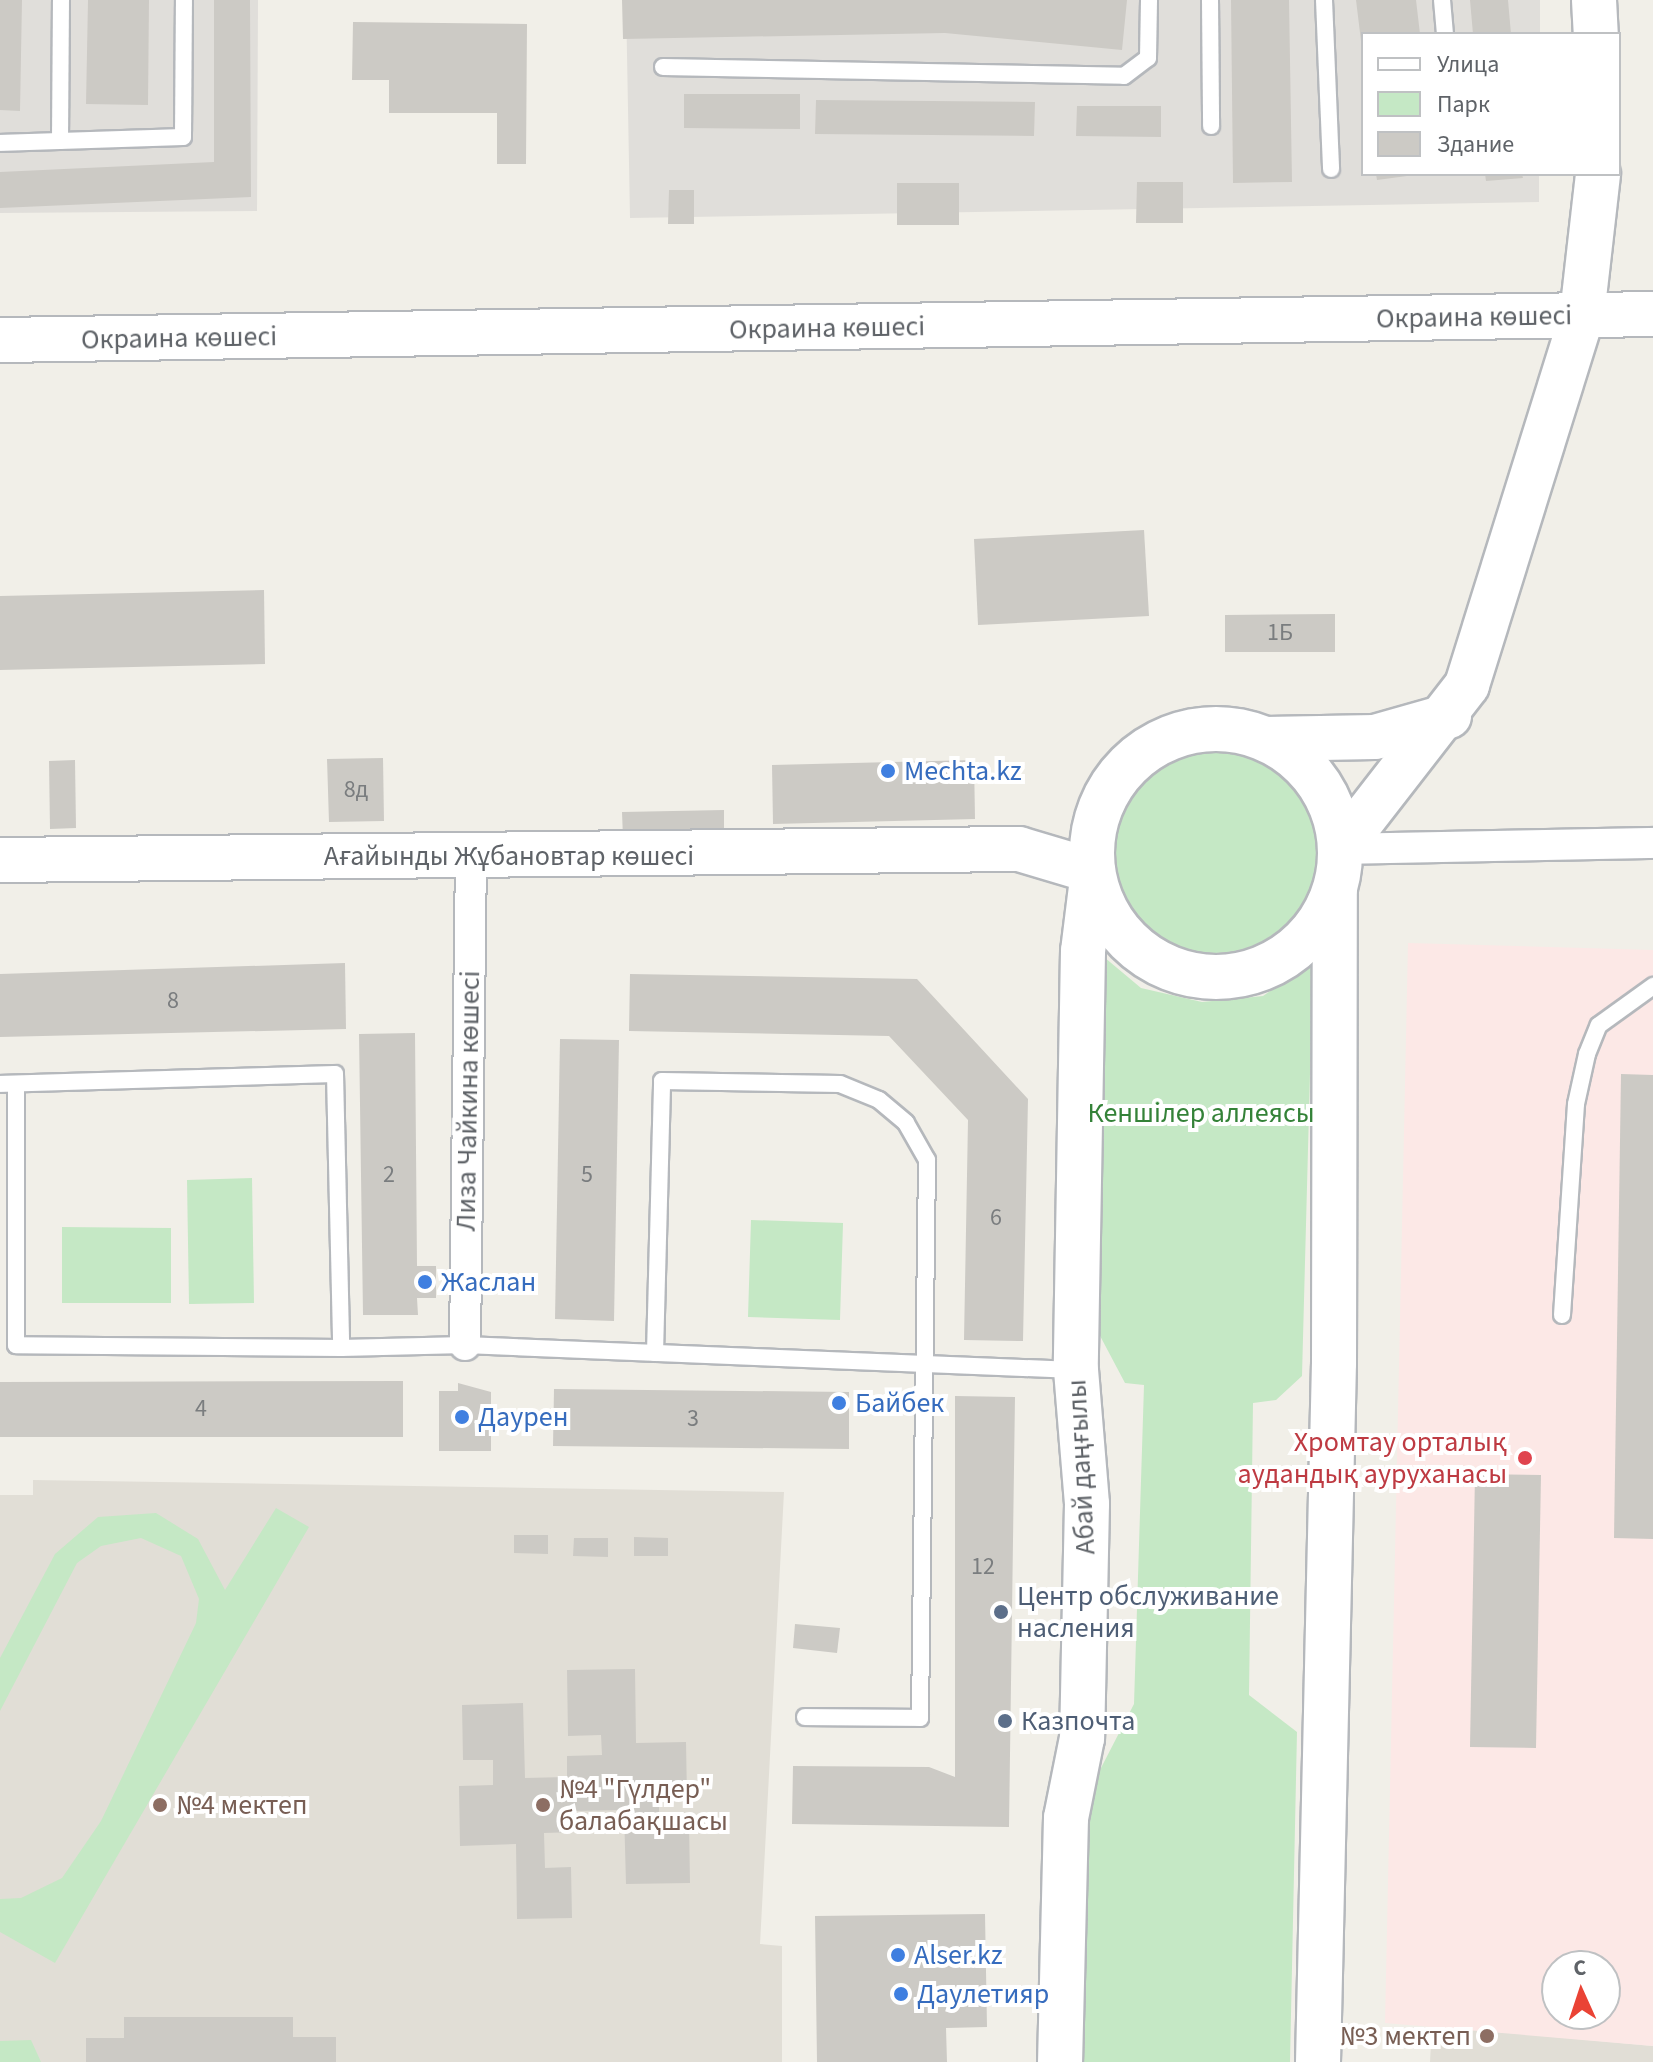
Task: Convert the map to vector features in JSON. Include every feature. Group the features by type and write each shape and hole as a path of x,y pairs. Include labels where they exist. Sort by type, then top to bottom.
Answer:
{"street":[{"path":"1594,0 1596,32"},
{"path":"1449,716 1375,737 1266,739 1209,729 1154,746 1121,774 1099,811 1093,871 1113,923 1131,944 1179,971 1206,977 1261,969 1285,956 1315,927 1338,870 1449,716 1480,650 1582,315 1598,176"},
{"name":"Окраина көшесі","path":"0,340 1653,314"},
{"path":"1266,739 1290,754 1327,796 1338,870 1334,1363 1318,2062"},
{"path":"1019,849 1099,811"},
{"path":"1338,870 1653,843"},
{"path":"1019,849 1093,871"},
{"name":"Ағайынды Жұбановтар көшесі","path":"0,860 471,858 1019,849"},
{"name":"Лиза Чайкина көшесі","path":"465,1345 471,858"},
{"name":"Абай даңғылы","path":"1060,2062 1066,1818 1083,1722 1087,1504 1076,1370 1083,951 1093,871"}],"lane":[{"path":"60,141 61,0"},
{"path":"0,143 183,137 184,0"},
{"path":"663,67 1124,76 1148,58 1149,0"},
{"path":"1210,0 1211,126"},
{"path":"1324,0 1331,169"},
{"path":"1442,0 1445,32"},
{"path":"1562,1315 1576,1104 1587,1054 1599,1025 1653,986"},
{"path":"341,1348 335,1074 8,1084 16,1345 341,1348 465,1345 1076,1370"},
{"path":"655,1353 662,1081 840,1084 879,1100 906,1123 927,1160 920,1718 805,1717"}],"shaded area":[{"path":"0,0 258,0 257,211 0,213"},
{"path":"626,0 1540,0 1540,32 1361,32 1361,176 1539,176 1539,202 630,218"},
{"name":"Хромтау орталық аудандық ауруханасы","path":"1408,943 1653,950 1653,2046 1385,2023"},
{"path":"33,1480 784,1492 760,1944 782,1946 782,2062 0,2062 0,1495 33,1495"},
{"name":"№3 мектеп","path":"1432,2026 1653,2046 1653,2062 1430,2062"}],"green space":[{"path":"1215,749 1254,757 1272,766 1287,779 1300,794 1309,812 1317,851 1309,890 1300,908 1287,923 1272,936 1254,945 1215,953 1176,945 1158,936 1143,923 1130,908 1121,890 1113,851 1121,812 1130,794 1143,779 1158,766 1176,757"},
{"name":"Кеншілер аллеясы","path":"1098,952 1141,988 1202,1002 1263,996 1313,961 1302,1376 1276,1400 1253,1403 1249,1695 1297,1732 1290,2062 1081,2062 1086,1797 1134,1704 1144,1385 1125,1383 1089,1315"},
{"path":"252,1178 254,1303 189,1304 187,1180"},
{"path":"751,1220 843,1223 840,1320 748,1317"},
{"path":"62,1227 171,1228 171,1303 62,1303"},
{"path":"276,1508 309,1527 55,1963 0,1932 0,1899 21,1898 62,1878 101,1821 196,1623 199,1599 181,1556 141,1538 101,1546 77,1563 0,1711 0,1658 55,1554 98,1517 156,1513 198,1539 225,1590"},
{"path":"31,2040 41,2062 0,2062 0,2041"}],"building":[{"path":"0,0 22,0 20,111 0,110"},
{"path":"88,0 149,0 148,105 86,104"},
{"path":"214,0 250,0 251,197 0,208 0,172 214,162"},
{"path":"622,0 1127,0 1122,50 945,33 623,39"},
{"path":"1231,0 1289,0 1292,182 1233,183"},
{"path":"1356,0 1416,0 1420,32 1361,32 1361,41"},
{"path":"1470,0 1508,0 1511,32 1473,32"},
{"path":"353,22 527,24 526,164 497,164 497,113 389,113 389,80 352,80"},
{"path":"684,94 800,94 800,129 684,128"},
{"path":"816,100 1035,102 1034,136 815,134"},
{"path":"1077,106 1161,106 1161,137 1076,136"},
{"path":"1376,176 1407,176 1377,180"},
{"path":"1485,176 1523,178 1486,181"},
{"path":"1137,182 1183,182 1183,223 1136,223"},
{"path":"897,183 959,183 959,225 897,225"},
{"path":"669,190 694,190 694,224 668,224"},
{"path":"1144,530 1149,616 978,625 974,539"},
{"path":"264,590 265,664 0,670 0,596"},
{"path":"1335,614 1335,652 1225,652 1225,615"},
{"path":"383,758 384,821 329,822 327,759"},
{"path":"75,760 76,828 50,829 49,761"},
{"path":"974,760 975,819 773,824 772,765"},
{"path":"724,810 724,836 623,838 622,812"},
{"path":"345,963 346,1029 0,1037 0,974"},
{"path":"630,974 917,979 1028,1099 1023,1341 964,1340 968,1120 889,1036 629,1031"},
{"path":"415,1033 417,1266 436,1266 436,1298 417,1298 418,1315 363,1315 359,1034"},
{"path":"560,1039 619,1040 614,1321 555,1319"},
{"path":"1621,1074 1653,1075 1653,1539 1614,1538"},
{"path":"403,1381 403,1437 0,1437 0,1382"},
{"path":"458,1383 491,1392 491,1451 439,1451 439,1391 458,1391"},
{"path":"554,1389 849,1392 849,1449 553,1446"},
{"path":"955,1396 1015,1397 1009,1827 792,1824 793,1766 929,1767 955,1777"},
{"path":"1475,1474 1541,1475 1536,1748 1470,1747"},
{"path":"514,1535 548,1535 548,1554 514,1553"},
{"path":"634,1537 668,1538 668,1556 634,1556"},
{"path":"574,1538 608,1538 608,1557 573,1556"},
{"path":"795,1624 840,1628 837,1653 793,1648"},
{"path":"635,1669 636,1743 686,1742 687,1797 659,1798 659,1823 689,1822 690,1883 626,1884 624,1810 575,1811 576,1832 544,1833 545,1868 571,1867 572,1918 517,1919 516,1844 460,1846 459,1786 493,1785 493,1760 463,1760 462,1705 523,1703 525,1778 567,1777 567,1756 602,1755 601,1735 568,1736 567,1670"},
{"name":"Даулетияр","path":"985,1914 987,2027 946,2028 947,2062 817,2062 815,1916"},
{"path":"124,2017 293,2017 293,2037 336,2037 336,2062 86,2062 86,2038 124,2038"}],"place":[{"name":"Mechta.kz","path":"888,771"},
{"name":"Жаслан","path":"425,1282"},
{"name":"Байбек","path":"839,1403"},
{"name":"Даурен","path":"462,1417"},
{"name":"Хромтау орталық аудандық ауруханасы","path":"1525,1458"},
{"name":"Центр обслуживание насления","path":"1001,1612"},
{"name":"Казпочта","path":"1005,1721"},
{"name":"№4 мектеп","path":"160,1805"},
{"name":"№4 \"Гүлдер\" балабақшасы","path":"543,1805"},
{"name":"Alser.kz","path":"898,1955"},
{"name":"Даулетияр","path":"901,1994"},
{"name":"№3 мектеп","path":"1487,2036"}]}
